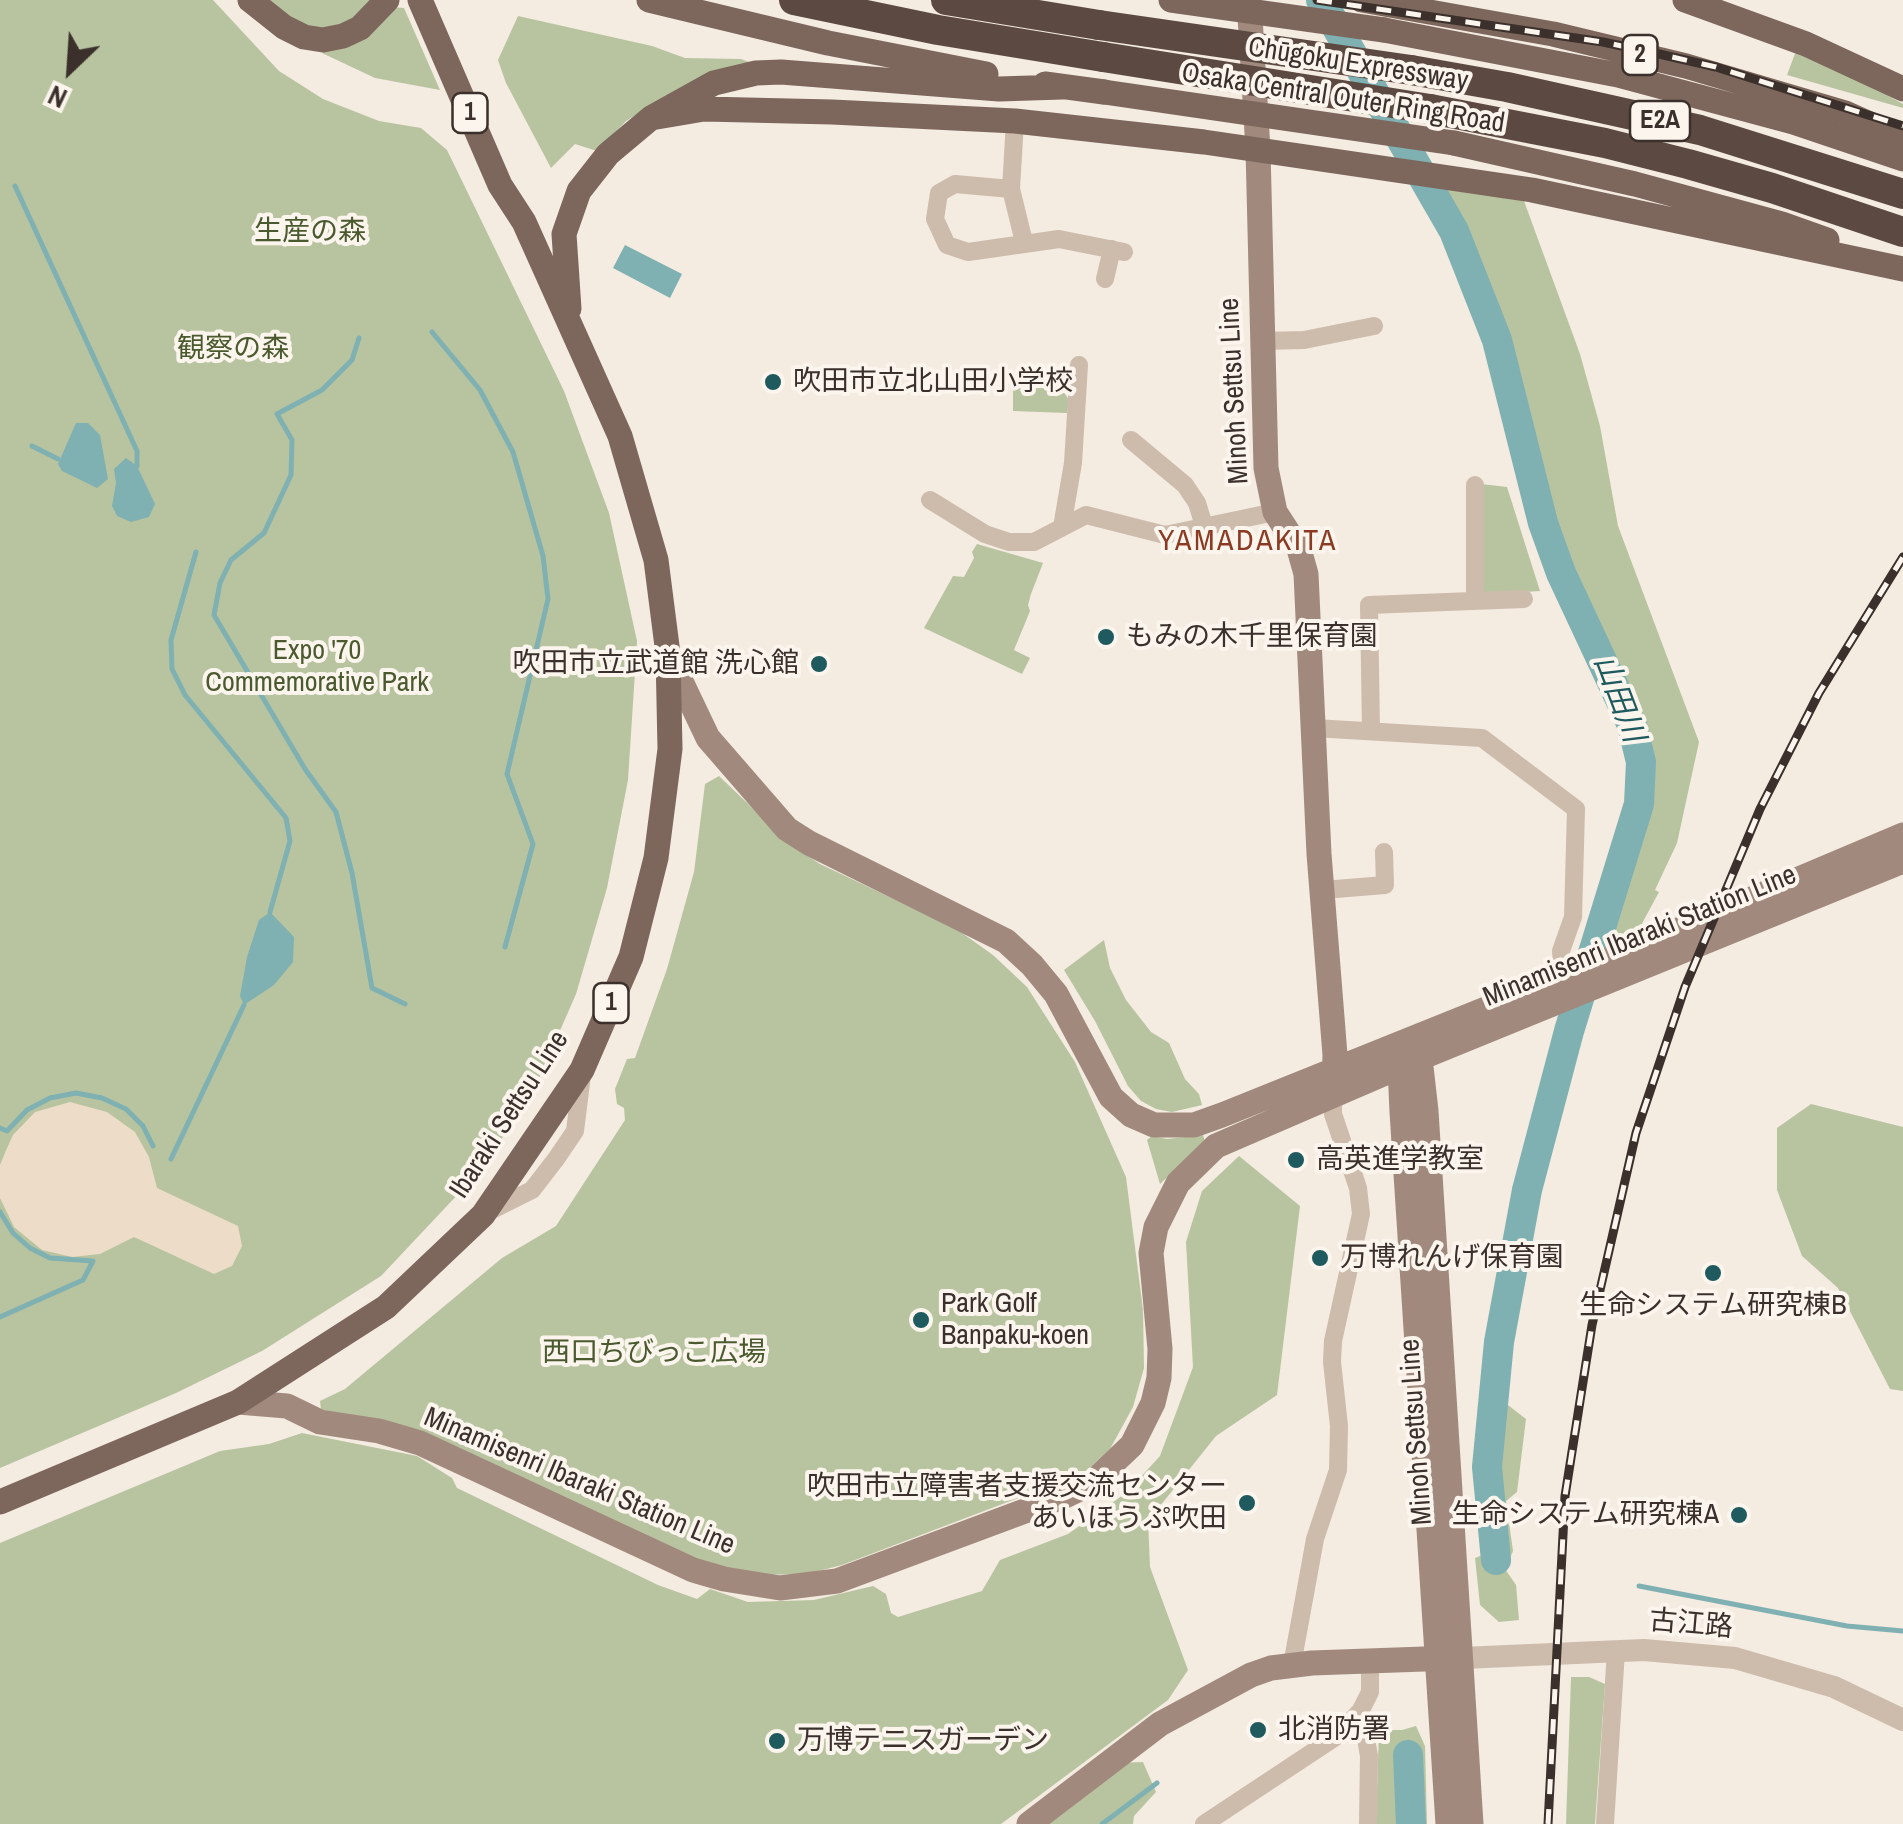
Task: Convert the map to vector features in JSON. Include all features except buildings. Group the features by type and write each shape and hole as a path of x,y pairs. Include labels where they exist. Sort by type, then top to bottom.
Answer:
{"highway":[{"name":"Chūgoku Expressway","path":"794,0 938,30 1430,108 1588,139 1688,164 1903,232"},
{"name":"Chūgoku Expressway","path":"946,0 1508,87 1700,130 1903,194"}],"main road":[{"path":"250,0 284,27 304,37 323,40 360,28 386,0"},
{"name":"Ibaraki Settsu Line","path":"0,1502 238,1402 386,1307 483,1214 582,1070 631,957 656,858 670,748 668,654 656,560 620,436 524,222 500,185 420,0"},
{"name":"Ibaraki Settsu Line","path":"434,0 523,210 524,222"},
{"name":"Osaka Central Outer Ring Road","path":"649,0 828,43 1062,87 1454,144 1557,164 1782,224 1903,267"},
{"name":"2","path":"1171,0 1384,30 1618,75 1792,122 1903,158"},
{"name":"Minoh Settsu Line","path":"1249,0 1258,150 1266,468 1274,512 1299,549 1305,567 1333,1095"},
{"path":"1684,0 1796,40 1903,89"},
{"name":"2","path":"1365,1 1553,34 1686,66 1845,113 1903,139"},
{"path":"571,325 564,234 579,191 608,154 651,118 714,83 771,72 999,89 1062,87"},
{"path":"651,118 704,109 1015,121 1459,178 1903,267"},
{"path":"668,654 708,738 787,828 808,843 1006,941 1056,994 1111,1097 1131,1115 1154,1125 1194,1125 1334,1069 1409,1055"},
{"name":"Minamisenri Ibaraki Station Line","path":"1409,1055 1558,991 1600,963 1903,835"},
{"name":"Minamisenri Ibaraki Station Line","path":"1558,991 1592,990 1903,861"},
{"path":"1333,1095 1409,1055"},
{"name":"Minoh Settsu Line","path":"1409,1055 1451,1659 1471,1824"},
{"name":"Minamisenri Ibaraki Station Line","path":"238,1402 287,1406 320,1422 379,1431 420,1443 693,1570 724,1580 780,1588 837,1581 1065,1496 1092,1484 1113,1466 1143,1426 1159,1378 1151,1252 1156,1228 1171,1194 1216,1146 1333,1095"},
{"path":"1029,1824 1176,1715 1251,1676 1292,1665 1451,1659"},
{"name":"Minoh Settsu Line","path":"1448,1824 1451,1659"}],"street":[{"path":"1015,121 1011,189 1024,242"},
{"path":"1011,189 956,184 939,194 935,219 947,245 968,252 1059,240 1118,250 1106,279"},
{"path":"1262,340 1304,340 1374,326"},
{"path":"1062,526 1073,463 1079,365"},
{"path":"1131,440 1185,485 1197,503 1205,528"},
{"path":"1475,485 1476,601"},
{"path":"930,500 985,534 1009,542 1034,542 1086,515 1165,535 1274,512"},
{"path":"1371,731 1369,605 1524,599"},
{"path":"1314,728 1482,738 1576,809 1573,917 1561,951 1558,991"},
{"path":"1322,890 1384,885 1384,852"},
{"path":"1292,1665 1315,1538 1338,1470 1333,1341 1360,1214 1358,1188 1333,1114 1333,1095"},
{"name":"古江路","path":"1451,1659 1674,1650 1769,1666 1834,1687 1903,1720"},
{"path":"1606,1824 1616,1651"},
{"path":"1204,1824 1338,1736 1361,1710 1370,1692 1370,1662"},
{"path":"1361,1710 1369,1756 1368,1824"}],"green space":[{"name":"Expo '70 Commemorative Park","path":"0,0 213,0 279,71 323,99 379,121 421,128 447,150 564,391 609,513 637,641 628,780 607,888 576,994 530,1099 477,1174 381,1276 262,1351 176,1393 0,1468"},
{"path":"263,0 374,0 358,18 326,30 308,27"},
{"path":"391,7 404,8 440,90 375,78 322,53"},
{"path":"518,16 652,46 685,58 741,59 754,64 698,78 626,121 597,151 575,144 551,168 498,60"},
{"path":"1796,51 1860,80 1903,104 1903,108 1787,75"},
{"path":"1441,187 1524,201 1580,354 1600,426 1618,526 1699,742 1677,843 1655,890 1659,892 1639,929 1606,940 1645,806 1647,748 1552,521 1512,358 1472,252"},
{"path":"1013,386 1061,388 1069,400 1067,413 1013,411"},
{"path":"1481,484 1507,487 1540,591 1479,595"},
{"path":"977,544 1043,563 1014,650 1030,658 1022,674 924,628 953,576 964,577"},
{"name":"西口ちびっこ広場","path":"719,776 791,845 820,864 955,928 993,955 1027,987 1075,1062 1126,1177 1143,1310 1144,1368 1133,1407 1110,1449 1084,1473 842,1565 807,1574 758,1575 705,1563 321,1409 320,1401 345,1389 502,1258 556,1226 625,1120 615,1089 627,1059 635,1058 667,969 694,872 705,784"},
{"path":"1104,940 1110,968 1126,1000 1151,1032 1169,1043 1202,1105 1172,1112 1156,1109 1141,1101 1128,1086 1064,970"},
{"path":"1811,1104 1903,1127 1903,1391 1890,1389 1838,1288 1802,1256 1777,1190 1777,1128"},
{"path":"1203,1135 1205,1142 1160,1184 1147,1140 1152,1136 1167,1139"},
{"path":"1239,1156 1300,1206 1277,1395 1216,1436 1148,1521 1150,1567 1188,1670 1168,1700 1001,1824 0,1824 0,1543 220,1451 269,1444 302,1433 417,1456 452,1478 457,1488 658,1585 697,1599 710,1589 748,1602 814,1600 873,1586 886,1594 891,1613 898,1617 982,1591 1000,1560 1068,1534 1126,1493 1160,1456 1193,1367 1186,1242 1202,1191"},
{"path":"1504,1402 1526,1419 1517,1492 1506,1501 1513,1551 1505,1569 1516,1585 1519,1620 1499,1622 1480,1605 1475,1558 1490,1552 1495,1469 1484,1413"},
{"path":"1571,1677 1589,1677 1605,1684 1595,1824 1566,1824"},
{"path":"1416,1726 1425,1746 1427,1824 1376,1824 1379,1730"},
{"path":"1143,1762 1156,1792 1134,1816 1133,1824 1042,1824 1119,1763"}],"shaded area":[{"path":"70,1102 107,1112 135,1132 149,1157 157,1188 238,1226 242,1246 232,1266 214,1274 134,1237 100,1254 72,1257 42,1250 14,1227 0,1198 0,1165 7,1148 13,1135 35,1112"}],"water":[{"path":"625,245 682,274 670,298 613,268"},
{"path":"76,423 88,423 100,435 108,479 97,488 62,471 58,464"},
{"path":"126,458 137,466 155,504 149,517 131,522 117,516 112,506 114,469"},
{"path":"270,912 294,937 293,962 274,985 244,1005 240,996 247,957 259,920"}],"waterway":[{"name":"山田川","path":"1321,0 1454,231 1497,340 1543,523 1561,573 1632,725 1641,762 1639,804 1569,1031 1527,1190 1499,1342 1487,1467 1496,1560"},
{"path":"15,186 137,451 137,466"},
{"path":"432,332 480,390 513,452 543,556 548,599 507,774 533,844 505,947"},
{"path":"359,338 352,360 322,390 277,414 292,440 291,475 264,533 231,560 220,583 214,615 305,769 336,812 352,873 372,988 405,1004"},
{"path":"32,446 58,459"},
{"path":"196,552 171,640 172,669 185,695 286,818 290,841 270,912"},
{"path":"171,1159 244,1005"},
{"path":"0,1128 7,1131 27,1110 50,1098 76,1093 102,1098 126,1109 143,1126 153,1146"},
{"path":"0,1212 13,1233 30,1248 50,1258 93,1261 83,1280 0,1317"},
{"path":"1639,1586 1847,1626 1903,1631"},
{"name":"山田川","path":"1408,1755 1411,1824"},
{"path":"1102,1824 1157,1783"}],"railway":[{"path":"1317,0 1603,42 1659,54 1716,67 1903,126"},
{"path":"1548,1824 1565,1496 1592,1325 1636,1133 1685,987 1760,809 1819,693 1903,557"}],"place":[{"name":"吹田市立北山田小学校","path":"773,382"},
{"name":"もみの木千里保育園","path":"1106,637"},
{"name":"吹田市立武道館 洗心館","path":"819,664"},
{"name":"高英進学教室","path":"1296,1160"},
{"name":"万博れんげ保育園","path":"1320,1258"},
{"name":"生命システム研究棟B","path":"1713,1273"},
{"name":"Park Golf Banpaku-koen","path":"921,1320"},
{"name":"吹田市立障害者支援交流センター あいほうぷ吹田","path":"1247,1503"},
{"name":"生命システム研究棟A","path":"1739,1515"},
{"name":"北消防署","path":"1258,1730"},
{"name":"万博テニスガーデン","path":"777,1741"}],"district":[{"name":"YAMADAKITA","path":"1248,542"}],"park label":[{"name":"生産の森","path":"310,232"},
{"name":"観察の森","path":"233,349"}]}
